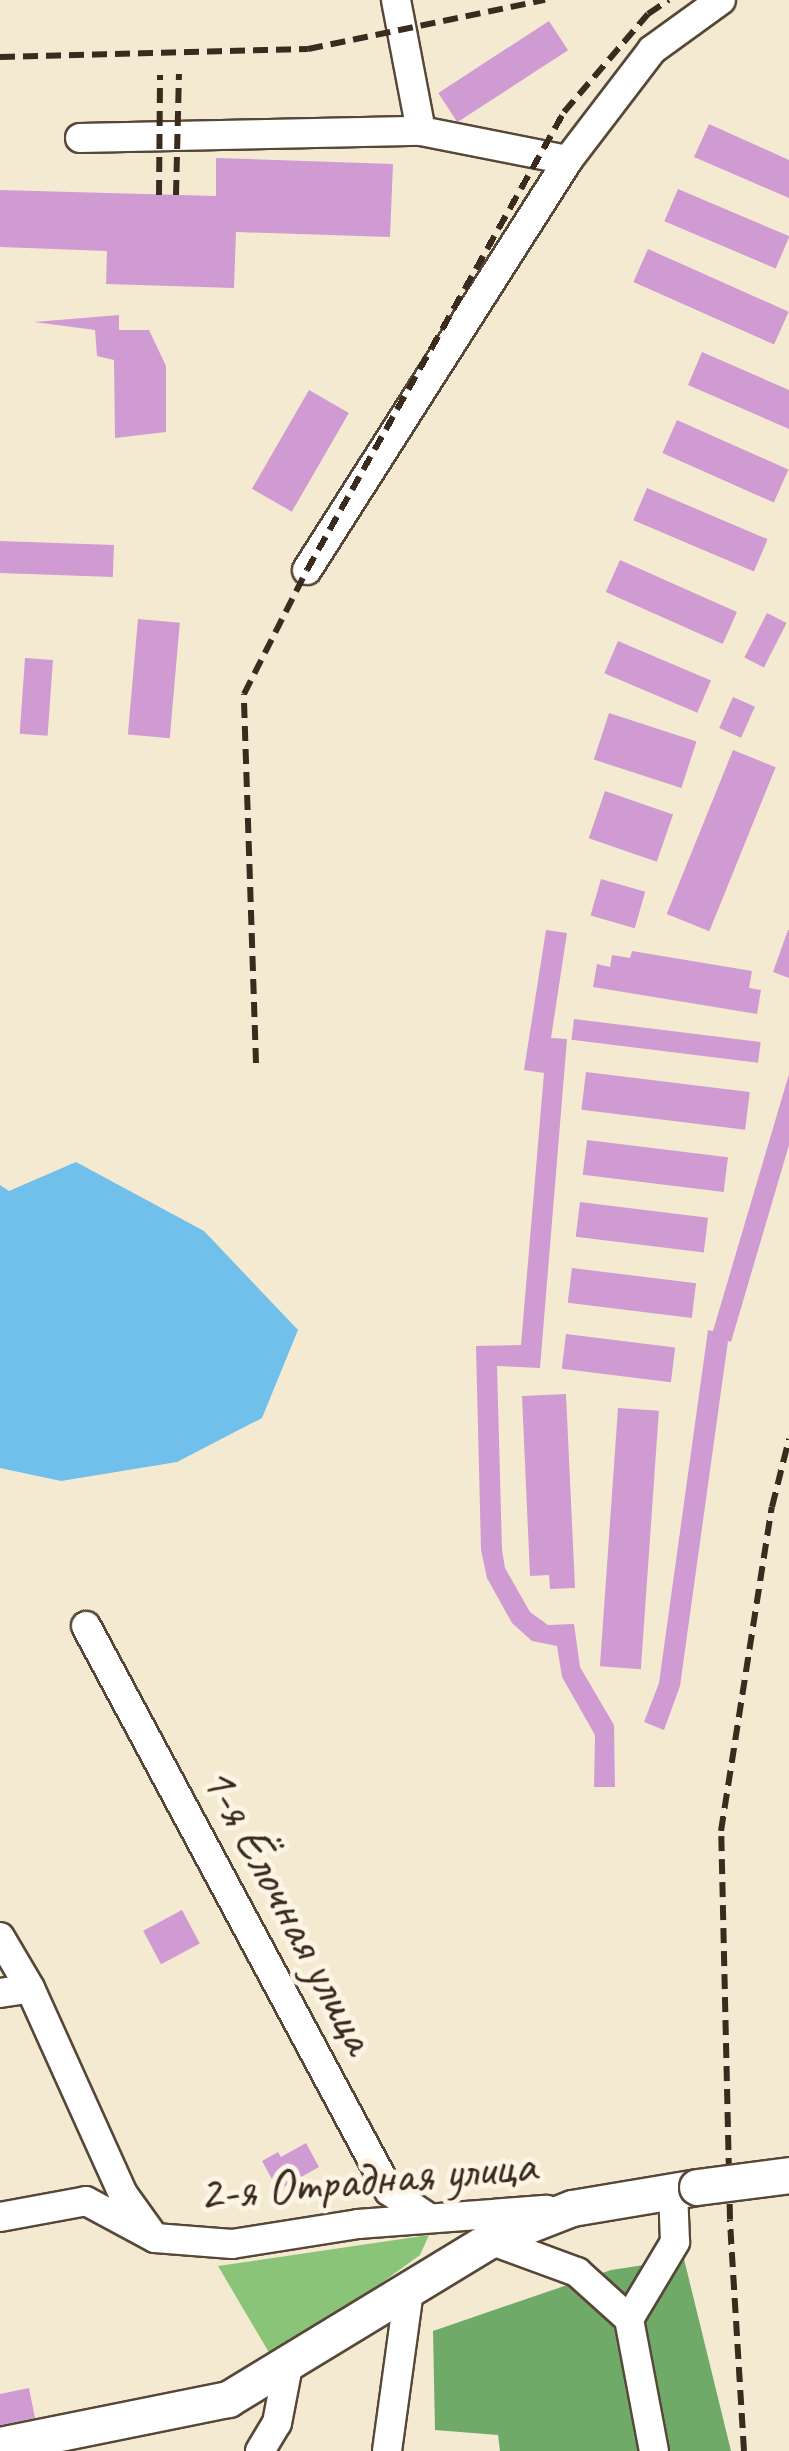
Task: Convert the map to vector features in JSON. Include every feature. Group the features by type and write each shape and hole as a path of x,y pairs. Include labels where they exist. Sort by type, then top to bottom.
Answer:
{"main road":[{"path":"0,2445 228,2399 490,2240 572,2208 789,2175"}],"street":[{"path":"396,0 421,131"},
{"path":"307,570 568,160 652,50 721,0"},
{"path":"80,138 421,131 568,160"},
{"name":"1-я Ёлочная улица","path":"86,1626 389,2191 429,2218"},
{"path":"0,1937 30,1988 123,2194 155,2238"},
{"path":"0,1993 30,1988"},
{"path":"629,2318 675,2242 685,2189"},
{"name":"2-я Отрадная улица","path":"0,2217 86,2201 155,2238 232,2244 358,2224 572,2208"},
{"path":"490,2240 577,2272 629,2318 654,2451"},
{"path":"387,2451 409,2290"},
{"path":"260,2451 277,2423 288,2366"}],"green space":[{"path":"429,2235 420,2255 274,2361 218,2266"},
{"path":"684,2259 731,2451 500,2451 498,2435 435,2430 433,2331 611,2270"}],"water":[{"path":"76,1162 204,1231 298,1330 262,1418 177,1462 61,1481 0,1468 0,1185 9,1191"}],"building":[{"path":"549,21 568,50 457,122 438,93"},
{"path":"709,124 789,160 789,198 694,157"},
{"path":"216,158 393,164 390,237 236,232 234,288 106,284 107,251 0,247 0,190 216,196"},
{"path":"678,189 789,236 776,268 664,221"},
{"path":"648,249 789,312 774,345 633,282"},
{"path":"119,315 119,330 149,330 166,366 166,432 115,438 114,360 97,356 95,330 34,322"},
{"path":"702,352 789,390 789,429 688,385"},
{"path":"309,390 349,413 292,512 252,489"},
{"path":"677,420 788,470 774,503 662,453"},
{"path":"647,488 768,539 754,571 633,520"},
{"path":"0,541 114,545 113,577 0,573"},
{"path":"620,560 737,612 723,644 606,592"},
{"path":"767,613 787,623 764,668 744,658"},
{"path":"138,619 180,623 170,738 128,735"},
{"path":"618,641 711,680 697,713 604,673"},
{"path":"25,658 53,660 48,736 20,734"},
{"path":"733,697 755,707 741,738 719,728"},
{"path":"609,713 696,741 681,788 594,760"},
{"path":"733,750 776,767 709,931 667,914"},
{"path":"605,791 673,814 657,862 589,838"},
{"path":"601,879 645,892 635,928 591,916"},
{"path":"546,930 567,933 551,1038 567,1039 540,1368 497,1366 502,1550 505,1568 530,1612 548,1625 574,1624 580,1667 614,1725 615,1787 594,1787 595,1735 562,1677 557,1646 532,1641 512,1623 487,1578 481,1550 476,1346 521,1345 544,1073 524,1070"},
{"path":"789,930 789,978 773,972"},
{"path":"632,951 752,971 749,988 761,990 757,1014 593,987 597,964 610,967 612,955 630,958"},
{"path":"574,1019 761,1042 758,1063 571,1040"},
{"path":"586,1072 750,1092 745,1130 581,1110"},
{"path":"789,1074 789,1145 731,1342 728,1341 680,1686 664,1730 644,1722 659,1683 708,1330 713,1331"},
{"path":"587,1140 728,1157 724,1192 583,1175"},
{"path":"580,1202 708,1218 704,1252 576,1237"},
{"path":"572,1268 696,1283 692,1318 568,1303"},
{"path":"566,1334 675,1347 671,1382 562,1369"},
{"path":"566,1394 575,1588 550,1589 549,1575 530,1576 522,1396"},
{"path":"618,1408 659,1411 641,1669 600,1666"},
{"path":"182,1910 200,1944 161,1964 143,1931"},
{"path":"306,2143 319,2167 278,2190 262,2161 278,2152 281,2157"},
{"path":"29,2388 35,2418 0,2425 0,2394"}],"railway":[{"path":"0,57 308,49 545,0"},
{"path":"256,1063 244,694 307,570 564,112 648,14 669,0"},
{"path":"176,195 179,74"},
{"path":"159,195 160,75"},
{"path":"744,2451 730,2219 721,1831 772,1507 789,1439"}]}
